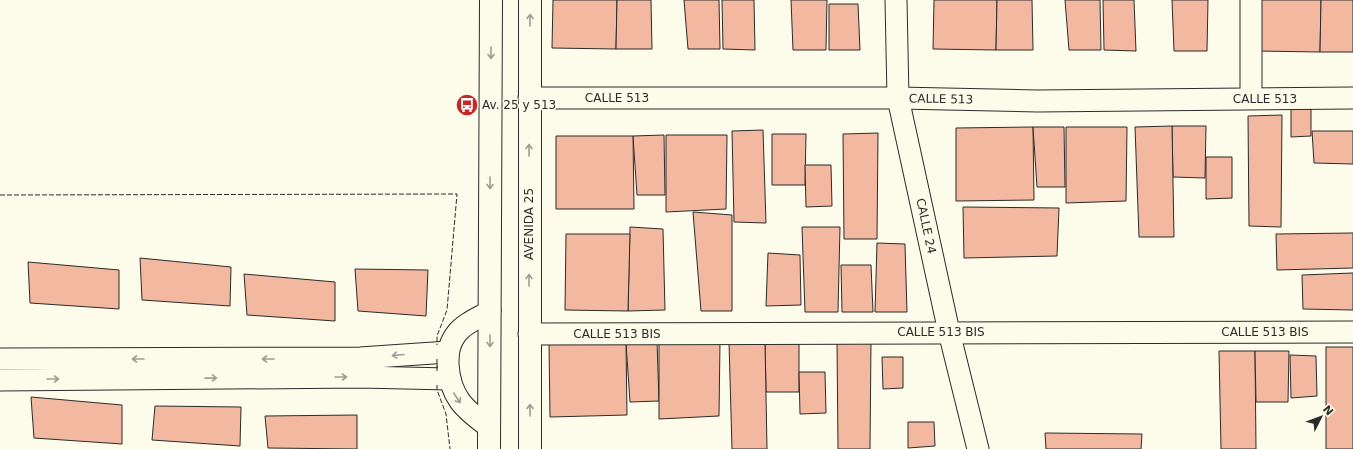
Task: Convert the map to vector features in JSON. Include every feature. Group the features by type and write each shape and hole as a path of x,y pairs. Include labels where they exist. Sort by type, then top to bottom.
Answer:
{"main road":[{"path":"489,449 491,0"},
{"name":"AVENIDA 25","path":"530,0 530,449"}],"street":[{"name":"CALLE 24","path":"896,0 898,98 950,332 978,449"},
{"path":"1251,0 1251,98"},
{"name":"CALLE 513","path":"530,98 898,98 1036,101 1353,98"},
{"path":"489,427 468,412 458,400 449,379 448,352 451,342 458,332 466,325 490,311"},
{"name":"CALLE 513 BIS","path":"529,334 1353,332"},
{"path":"0,359 27,369 296,368 377,357 448,352"},
{"path":"377,357 379,378"},
{"path":"296,368 379,378 449,379"},
{"path":"0,380 27,369"}],"building":[{"path":"553,0 617,0 616,49 552,48"},
{"path":"617,0 651,0 652,49 616,49"},
{"path":"684,0 719,0 720,49 688,49"},
{"path":"722,0 754,0 755,50 723,49"},
{"path":"791,0 827,0 826,50 793,50"},
{"path":"934,0 997,0 996,50 933,49"},
{"path":"997,0 1032,0 1033,50 996,50"},
{"path":"1065,0 1100,0 1101,50 1069,50"},
{"path":"1103,0 1134,0 1136,51 1104,50"},
{"path":"1172,0 1208,0 1207,51 1174,51"},
{"path":"1258,0 1321,0 1320,52 1257,51"},
{"path":"1321,0 1353,0 1353,52 1320,52"},
{"path":"829,4 858,4 860,50 829,50"},
{"path":"1291,105 1311,105 1311,136 1291,137"},
{"path":"1282,115 1281,227 1249,226 1248,116"},
{"path":"1172,126 1206,126 1205,178 1173,177"},
{"path":"1172,126 1174,237 1139,237 1135,127"},
{"path":"1033,127 1034,200 956,201 956,128"},
{"path":"1033,127 1064,127 1065,187 1037,187"},
{"path":"1066,127 1127,127 1126,201 1066,203"},
{"path":"763,130 766,223 734,222 732,131"},
{"path":"1312,131 1353,131 1353,164 1314,163"},
{"path":"878,133 877,239 844,239 843,134"},
{"path":"772,134 806,134 805,185 772,185"},
{"path":"664,135 665,195 637,195 633,136"},
{"path":"666,135 727,135 726,209 666,212"},
{"path":"556,136 633,136 634,209 556,209"},
{"path":"1206,157 1232,157 1232,198 1206,199"},
{"path":"805,165 831,165 832,206 806,207"},
{"path":"963,207 1059,208 1057,256 964,258"},
{"path":"693,212 732,215 732,311 701,311"},
{"path":"630,227 663,229 665,310 628,311"},
{"path":"802,227 840,227 838,312 805,312"},
{"path":"1353,233 1353,268 1277,270 1276,234"},
{"path":"566,234 630,234 628,311 565,310"},
{"path":"877,243 905,244 907,312 875,312"},
{"path":"768,253 800,255 801,305 766,306"},
{"path":"140,258 231,267 230,306 142,300"},
{"path":"28,262 119,270 119,309 30,303"},
{"path":"841,265 871,265 873,312 842,312"},
{"path":"355,269 428,270 426,316 358,311"},
{"path":"1353,273 1353,310 1303,309 1302,275"},
{"path":"244,274 335,282 335,321 247,315"},
{"path":"871,340 870,449 838,449 837,341"},
{"path":"765,341 799,341 799,392 766,392"},
{"path":"765,341 767,449 732,449 729,342"},
{"path":"657,342 659,401 630,402 626,343"},
{"path":"659,342 720,342 719,416 659,419"},
{"path":"549,343 626,343 627,415 550,417"},
{"path":"1326,347 1353,347 1353,449 1326,449"},
{"path":"1219,351 1255,351 1256,449 1221,449"},
{"path":"1255,351 1289,351 1288,402 1256,402"},
{"path":"1290,355 1316,356 1317,396 1291,398"},
{"path":"882,357 903,357 903,388 883,389"},
{"path":"799,372 825,372 826,413 800,414"},
{"path":"31,397 122,405 122,444 34,438"},
{"path":"155,406 241,407 240,446 152,440"},
{"path":"357,415 357,449 268,448 265,416"},
{"path":"908,422 934,422 935,446 908,448"},
{"path":"1045,433 1142,434 1141,449 1046,449"}],"fence":[{"path":"0,195 457,194 447,310 437,336 437,345"},
{"path":"437,359 437,371"},
{"path":"437,385 437,390 446,414 450,449"}],"place":[{"name":"Av. 25 y 513","path":"467,105"}]}
